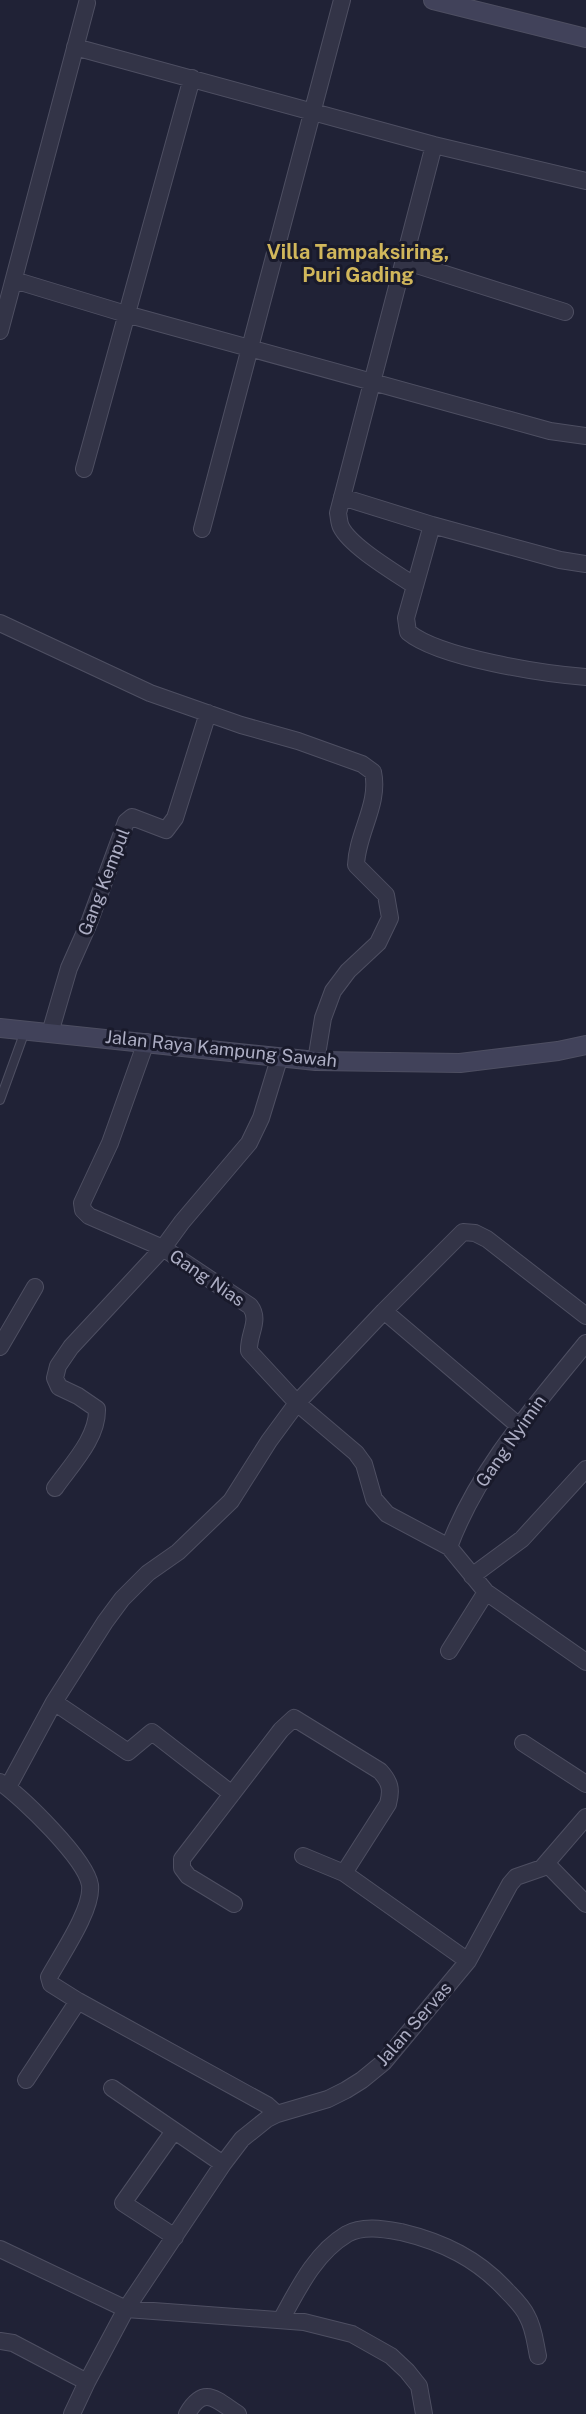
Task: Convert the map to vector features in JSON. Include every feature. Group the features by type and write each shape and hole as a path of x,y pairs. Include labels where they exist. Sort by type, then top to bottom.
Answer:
{"street":[{"path":"202,529 342,0"},
{"path":"433,0 586,38"},
{"path":"0,331 87,3"},
{"path":"75,47 434,145 586,181"},
{"path":"84,469 192,78"},
{"path":"415,586 382,564 348,536 340,526 339,520 342,497 434,145"},
{"path":"404,261 565,312"},
{"path":"14,280 126,315 372,380 550,431 586,436"},
{"path":"342,497 432,525 560,560 586,564"},
{"path":"432,525 406,618 408,632 411,635 451,651 495,663 586,677"},
{"path":"0,623 150,693 298,741 362,764 373,772 374,792 356,852 356,865 386,895 390,918 378,944 348,971 333,991 323,1018 316,1061"},
{"name":"Gang Kempul","path":"50,1033 69,968 89,923 126,822 132,817 166,830 175,818 208,713"},
{"name":"Jalan Raya Kampung Sawah","path":"0,1029 316,1061 460,1063 558,1052 586,1046"},
{"path":"55,1488 85,1445 97,1421 97,1409 59,1387 55,1378 58,1366 71,1347 163,1248 89,1216 83,1210 82,1203 110,1143 146,1042"},
{"name":"Gang Nias","path":"279,1059 261,1118 249,1143 163,1248 250,1306 255,1312 256,1319 249,1341 249,1351 297,1403 356,1453 364,1464 374,1499 387,1514 449,1547"},
{"path":"278,2114 267,2104 51,1984 50,1977 86,1907 90,1885 72,1852 4,1785 54,1702 122,1599 148,1573 178,1552 231,1501 269,1441 297,1403 384,1311 464,1232 475,1233 487,1239 586,1316"},
{"path":"0,1347 35,1287"},
{"path":"384,1311 519,1426"},
{"name":"Gang Nyimin","path":"449,1547 472,1497 519,1426 586,1343"},
{"path":"472,1576 522,1539 586,1468"},
{"path":"449,1547 486,1592 586,1662"},
{"path":"449,1650 486,1592"},
{"path":"54,1702 128,1752 152,1732 232,1794"},
{"path":"234,1904 188,1876 182,1868 182,1859 281,1730 294,1718 380,1771 390,1782 391,1793 388,1804 344,1873"},
{"path":"523,1743 586,1784"},
{"name":"Jalan Servas","path":"72,2414 126,2309 242,2139 267,2119 328,2099 362,2080 384,2062 468,1961 510,1884 516,1877 536,1871 547,1864 586,1817"},
{"path":"303,1856 344,1873 468,1961"},
{"path":"547,1864 586,1904"},
{"path":"26,2080 78,2001"},
{"path":"112,2088 223,2164"},
{"path":"174,2131 123,2203 175,2237"},
{"path":"280,2320 307,2273 334,2243 349,2233 367,2229 386,2229 437,2242 471,2259 486,2270 527,2316 538,2356"},
{"path":"0,2249 126,2309 304,2322 352,2334 391,2356 407,2371 419,2386 424,2414"},
{"path":"0,2341 13,2343 87,2382"},
{"path":"187,2414 195,2400 203,2397 214,2398 238,2414"}],"lane":[{"path":"0,1101 25,1031"}],"district":[{"name":"Villa Tampaksiring, Puri Gading","path":"358,264"}]}
